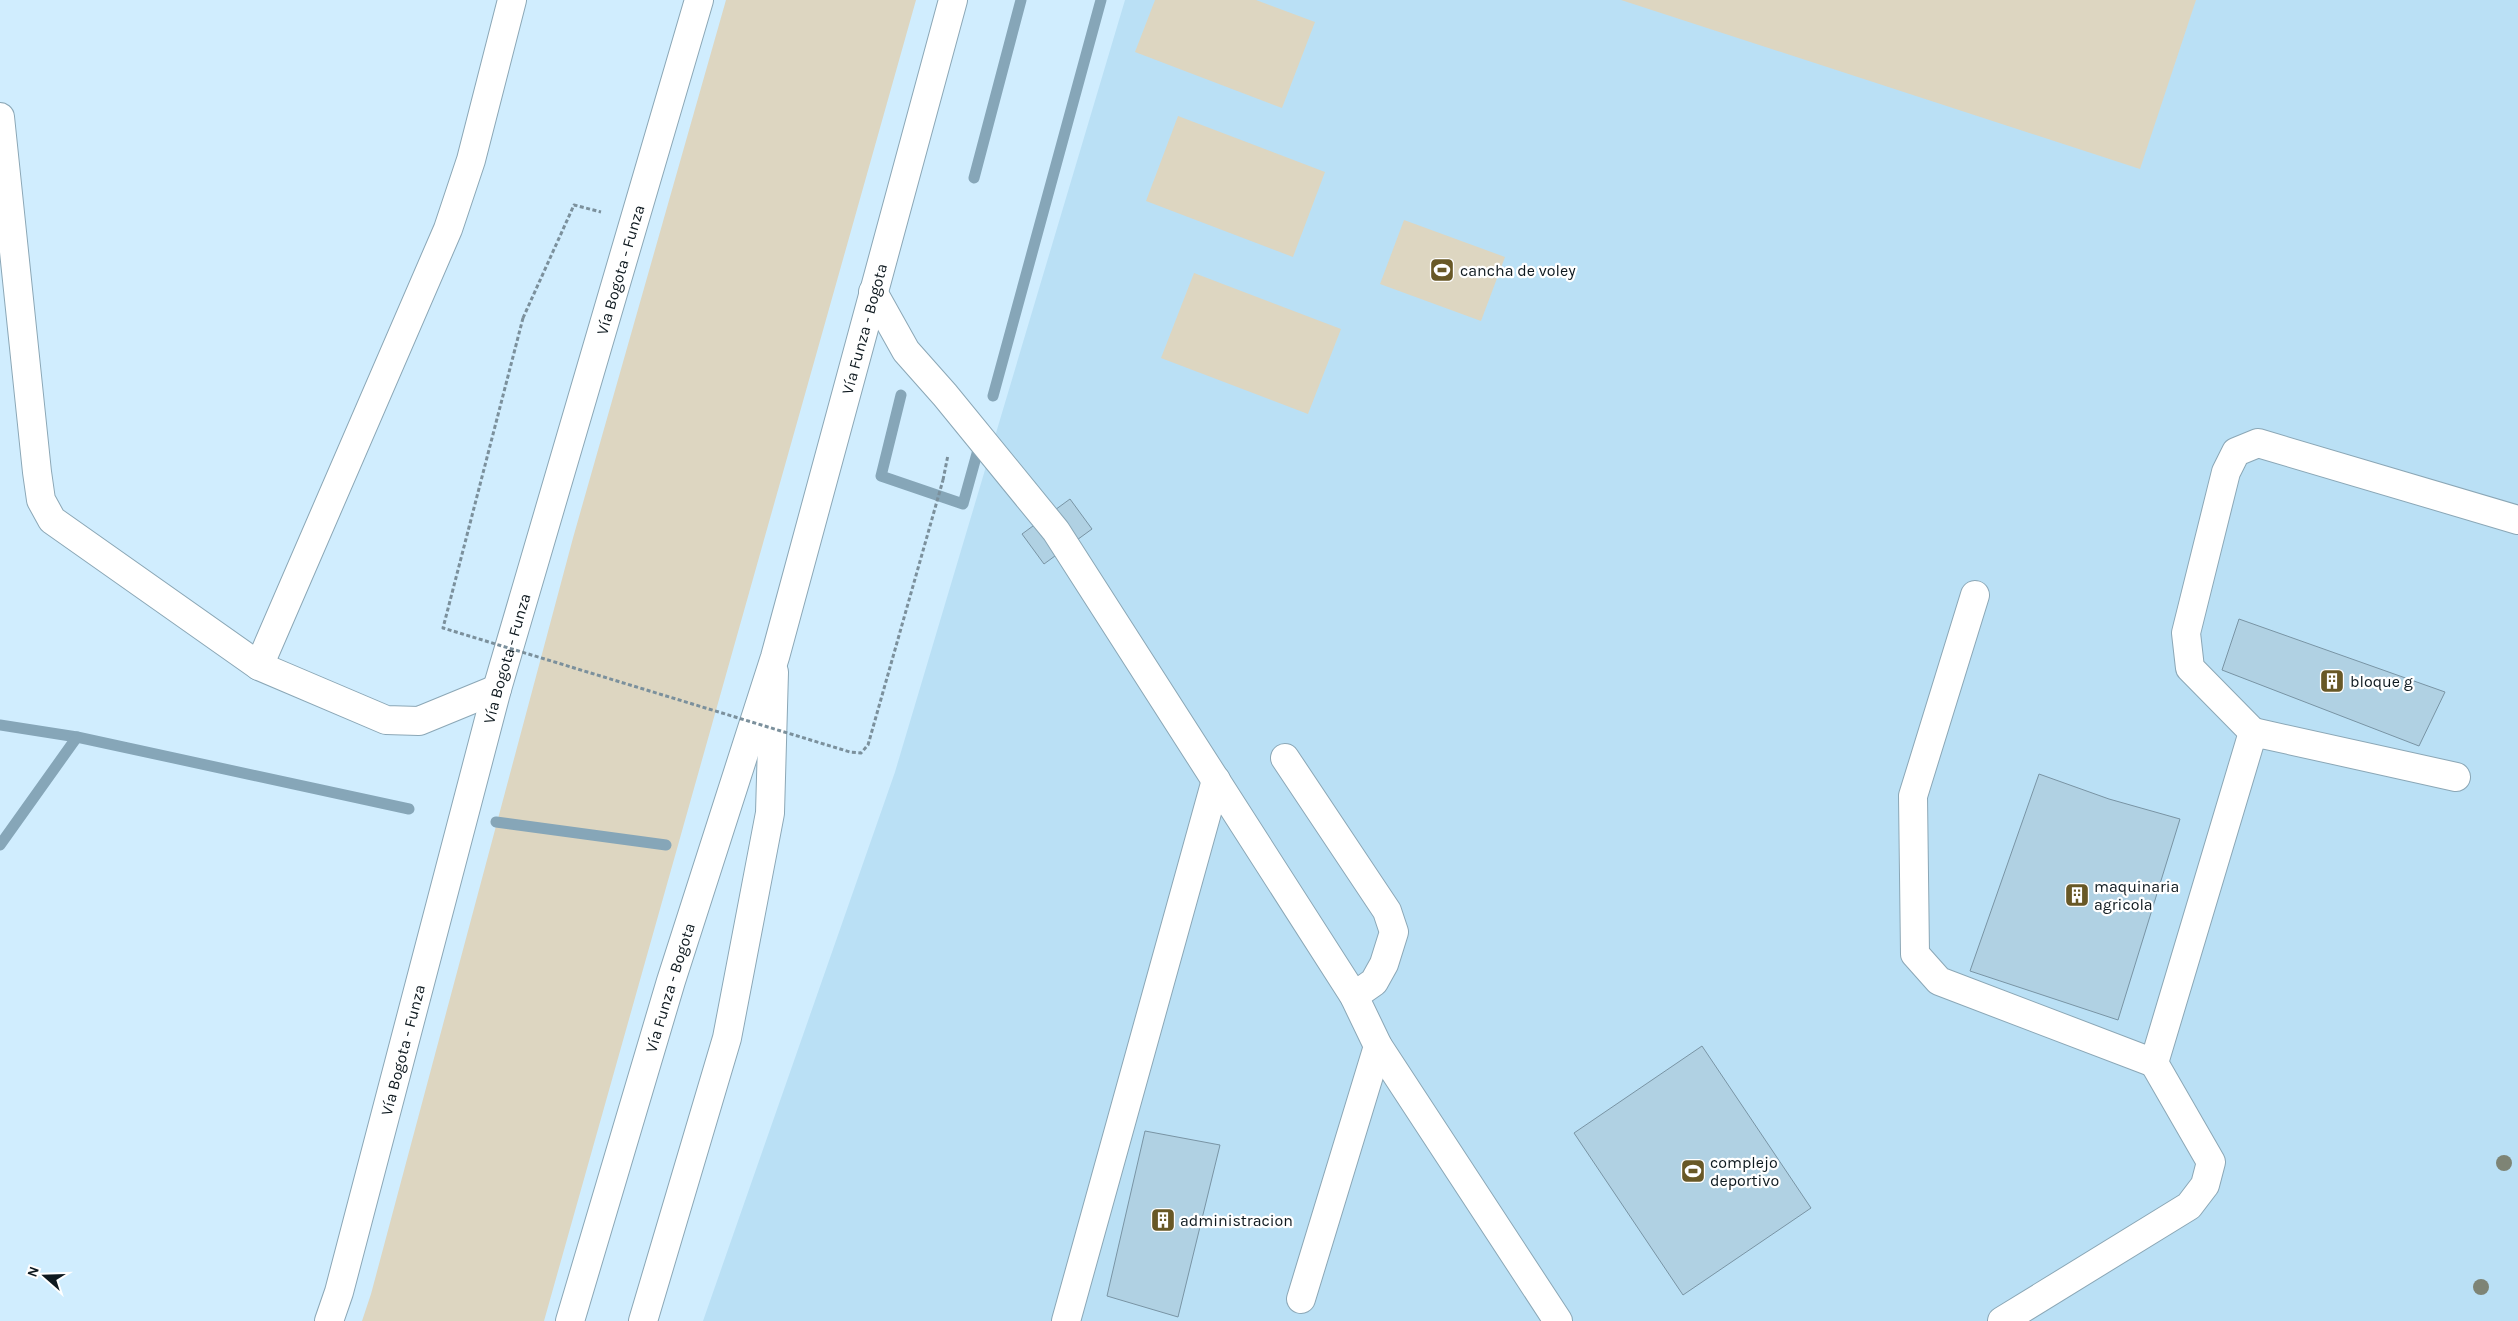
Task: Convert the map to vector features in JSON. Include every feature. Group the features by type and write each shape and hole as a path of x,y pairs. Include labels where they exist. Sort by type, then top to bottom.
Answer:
{"main road":[{"path":"259,666 448,230 471,160 512,0"},
{"name":"Vía Bogota - Funza","path":"328,1321 346,1263 497,689 699,0"},
{"name":"Vía Funza - Bogota","path":"570,1321 671,981 775,657 953,0"},
{"path":"0,118 41,500 52,520 259,666 386,720 419,721 497,689"},
{"path":"873,292 906,351 946,396 1056,531 1354,996 1378,1046 1558,1321"},
{"path":"2456,777 2253,732 2190,668 2186,633 2226,472 2236,452 2258,443 2518,520"},
{"path":"1975,595 1913,796 1915,954 1939,980 2154,1063 2211,1162 2205,1185 2188,1206 2002,1321"},
{"name":"Vía Funza - Bogota","path":"642,1321 728,1038 770,813 775,657"},
{"path":"2154,1063 2253,732"},
{"path":"1285,758 1387,911 1394,932 1384,964 1374,982 1354,996"},
{"path":"1066,1321 1216,780"},
{"path":"1301,1299 1378,1046"}],"path":[{"path":"633,220 574,205 523,318 443,628 850,752 861,753 868,746 943,480"}],"shaded area":[{"path":"726,0 916,0 544,1321 362,1321 371,1294 573,538"},
{"path":"1125,0 2518,0 2518,1321 703,1321 895,772"},
{"path":"1155,0 1256,0 1315,22 1282,108 1135,52"},
{"path":"1621,0 2196,0 2140,169"},
{"path":"1178,116 1325,172 1293,257 1146,201"},
{"name":"cancha de voley","path":"1404,220 1505,257 1481,321 1380,284"},
{"path":"1194,273 1341,329 1308,414 1161,358"}],"building":[{"path":"1070,499 1092,529 1044,564 1022,534"},
{"name":"bloque g","path":"2239,619 2445,692 2419,746 2222,670"},
{"name":"maquinaria agricola","path":"2039,774 2109,799 2180,819 2118,1020 1970,971"},
{"name":"complejo deportivo","path":"1702,1046 1811,1208 1683,1295 1574,1133"},
{"name":"administracion","path":"1145,1131 1220,1145 1178,1317 1107,1296"}],"waterway":[{"path":"974,178 1021,0"},
{"path":"993,396 1101,0"},
{"path":"901,395 881,476 963,504 978,450"},
{"path":"0,725 77,737 409,809"},
{"path":"0,845 77,737"},
{"path":"496,822 666,845"}],"place":[{"name":"cancha de voley","path":"1442,270"},
{"name":"bloque g","path":"2332,681"},
{"name":"maquinaria agricola","path":"2077,895"},
{"name":"complejo deportivo","path":"1693,1171"},
{"name":"administracion","path":"1163,1220"}]}
